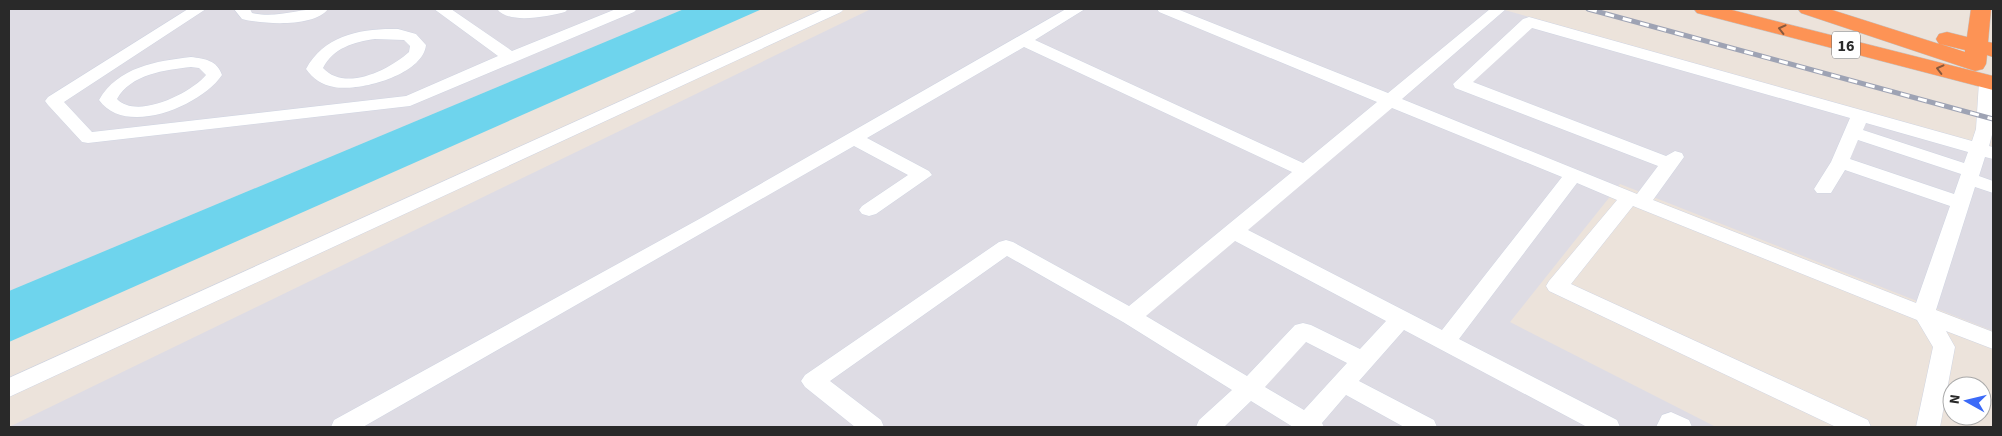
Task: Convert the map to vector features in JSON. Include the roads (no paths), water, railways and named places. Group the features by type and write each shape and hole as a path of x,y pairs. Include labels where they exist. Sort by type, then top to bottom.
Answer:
{"highway":[{"name":"16","path":"1704,9 1987,65"},
{"name":"16","path":"1808,9 1987,65"},
{"name":"16","path":"1824,9 1987,65"},
{"path":"1981,9 1987,65"}],"street":[{"path":"198,9 54,101 88,138 410,101 510,56 629,9"},
{"path":"242,9 247,16 270,20 305,14 320,9"},
{"path":"441,9 510,56"},
{"path":"505,9 518,13 532,14 560,9"},
{"path":"9,388 836,9"},
{"path":"343,427 854,138 1077,9"},
{"path":"1164,9 1574,175 1993,341"},
{"path":"1131,317 1500,9"},
{"path":"1859,427 1557,286 1673,160 1461,84 1529,22 1857,124 1986,151"},
{"path":"372,34 398,34 410,37 418,45 417,53 410,61 385,75 367,80 342,83 327,81 318,76 314,69 316,61 325,52 354,38 372,34"},
{"path":"1022,40 1305,171"},
{"path":"191,62 204,64 212,69 214,75 210,83 196,94 161,108 130,111 117,108 108,100 111,92 120,84 141,72 159,66 191,62"},
{"path":"1928,427 1944,348 1924,313 1970,175 1986,151 1987,65"},
{"path":"1824,189 1840,162 1857,124"},
{"path":"1857,124 1993,187"},
{"path":"854,138 922,175 869,210"},
{"path":"1840,162 1962,203"},
{"path":"1445,342 1574,175"},
{"path":"1233,231 1608,427"},
{"path":"872,427 813,382 1006,247 1131,317 1309,425 1343,383 1401,319"},
{"path":"1208,427 1249,389 1303,331 1363,361"},
{"path":"1343,383 1425,427"},
{"path":"1668,427 1671,422 1680,427"}],"water":[{"path":"684,9 762,9 9,342 9,291"}],"railway":[{"path":"1588,9 1993,119"}]}
